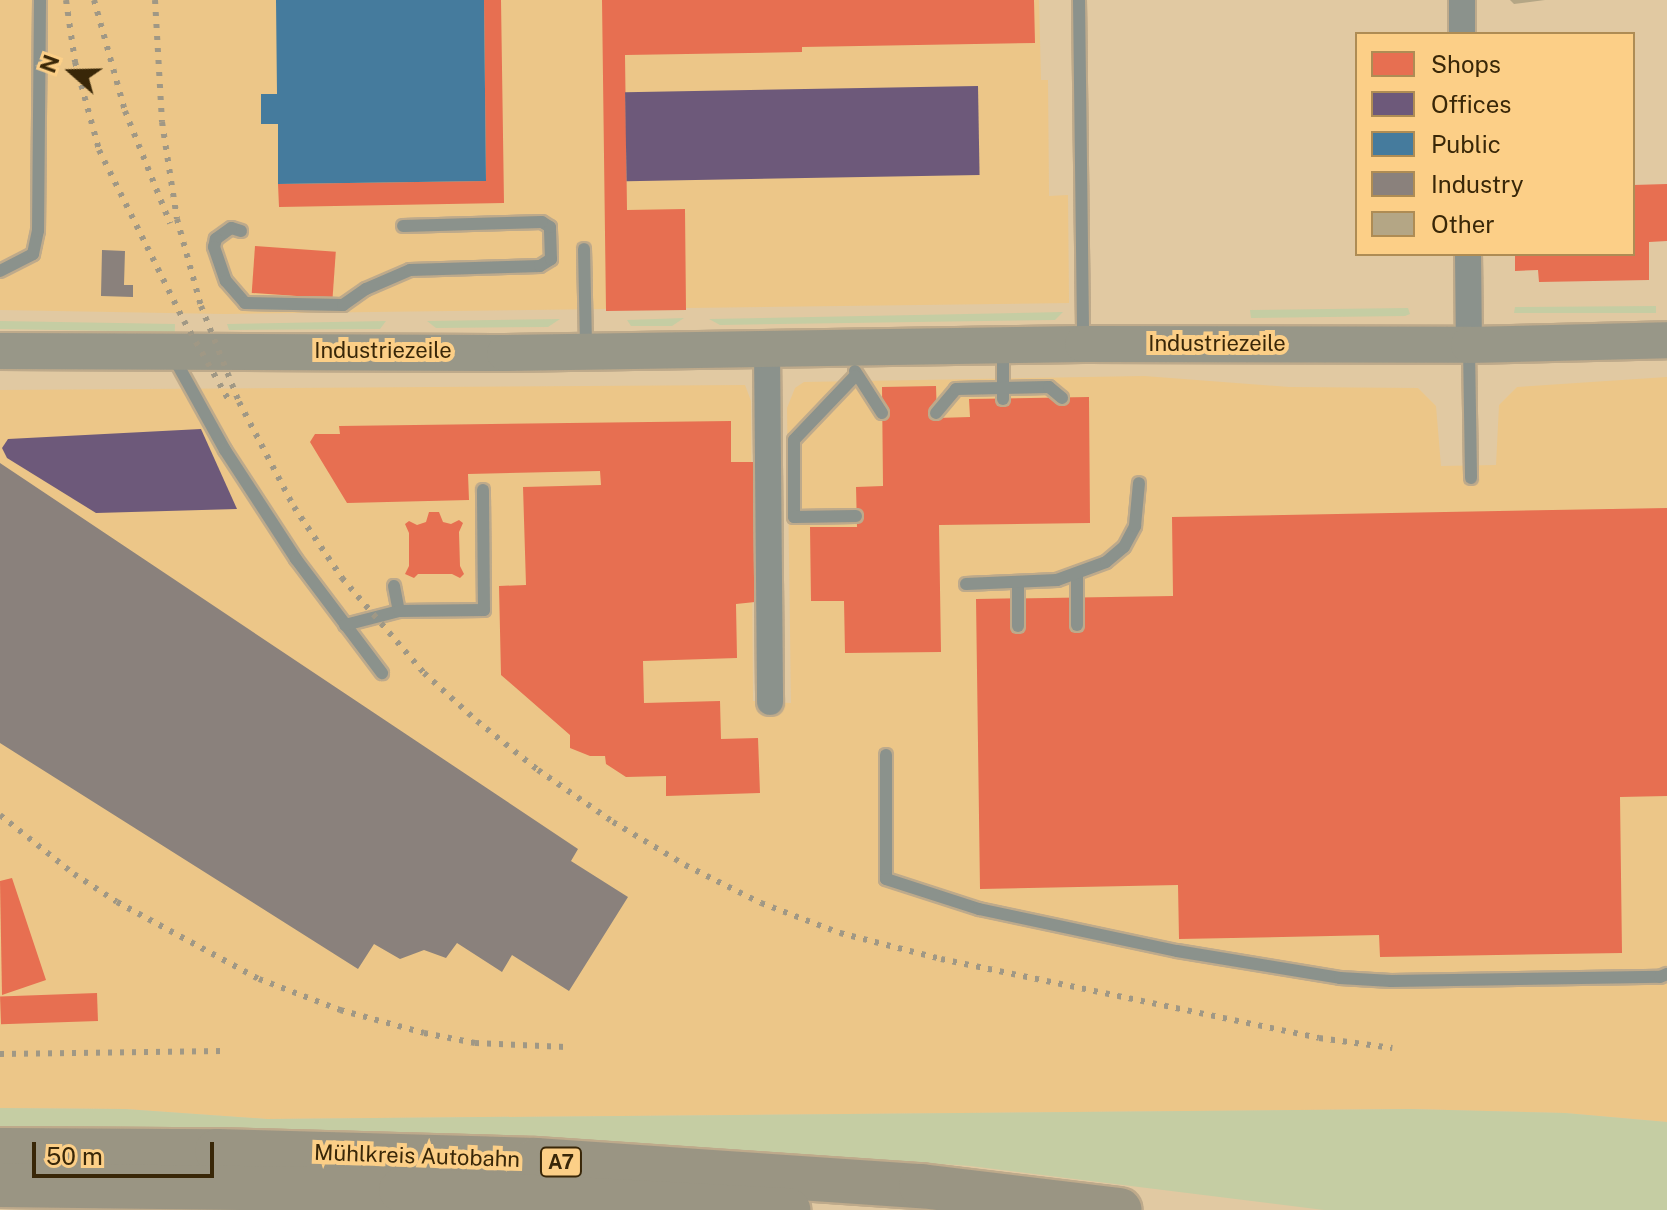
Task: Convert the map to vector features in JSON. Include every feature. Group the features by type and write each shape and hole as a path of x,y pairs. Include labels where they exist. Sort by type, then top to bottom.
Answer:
{"highway":[{"name":"Mühlkreis Autobahn","path":"0,1150 217,1151 582,1163 921,1186 1120,1210"},
{"name":"Mühlkreis Autobahn","path":"0,1185 401,1190 788,1210"}],"main road":[{"name":"Industriezeile","path":"0,351 586,352 767,349 855,362 1003,345 1469,345 1667,340"}],"street":[{"path":"1462,0 1462,32"},
{"path":"1468,256 1469,345"},
{"path":"767,349 770,702"}],"lane":[{"path":"0,271 33,254 38,231 40,0"},
{"path":"1079,0 1083,344"},
{"path":"241,231 231,228 216,239 214,247 226,281 245,303 343,305 366,289 410,270 540,266 551,259 550,227 542,222 403,226"},
{"path":"584,249 586,352"},
{"path":"1003,345 1003,393"},
{"path":"1469,345 1471,478"},
{"path":"170,352 225,450 296,559 382,673"},
{"path":"856,516 794,517 794,440 855,362 882,413"},
{"path":"936,413 956,389 1003,393 1049,387 1062,398"},
{"path":"966,584 1057,580 1106,562 1124,547 1135,526 1139,483"},
{"path":"345,625 399,611 484,610 483,490"},
{"path":"1077,575 1077,625"},
{"path":"1018,583 1018,626"},
{"path":"394,586 399,611"},
{"path":"886,755 886,879 979,909 1177,951 1340,978 1391,981 1667,974"}],"shaded area":[{"path":"0,0 1039,0 1041,80 1048,80 1049,196 1068,195 1069,303 225,314 0,310"},
{"path":"1144,376 1289,387 1418,388 1436,406 1441,466 1496,465 1499,405 1517,387 1667,377 1667,1122 1565,1113 1410,1109 267,1119 125,1109 0,1108 0,390 745,385 751,401 753,701 791,703 787,408 795,388 804,382"}],"green space":[{"path":"1656,306 1656,313 1514,313 1515,307"},
{"path":"1408,308 1410,314 1405,316 1251,318 1250,310"},
{"path":"1063,312 1055,320 720,325 709,319"},
{"path":"684,318 672,326 631,326 627,320"},
{"path":"560,319 548,327 436,328 427,321"},
{"path":"0,321 175,324 175,332 0,329"},
{"path":"386,321 380,329 229,330 227,324"},
{"path":"0,1108 125,1109 267,1119 1410,1109 1565,1113 1667,1122 1667,1210 1324,1210 970,1166 692,1147 426,1134 0,1128"}],"building: Shops":[{"path":"484,0 501,0 504,203 279,207 278,184 486,181"},
{"path":"602,0 1034,0 1035,43 802,47 802,52 625,55 627,210 685,209 686,310 606,311"},
{"path":"1667,184 1667,241 1649,242 1649,280 1539,282 1538,270 1515,271 1515,256 1635,256 1635,185"},
{"path":"255,246 336,252 333,299 252,293"},
{"path":"936,386 937,418 970,417 969,399 1089,397 1090,523 939,525 941,652 845,653 844,601 811,601 810,527 857,527 856,487 883,486 882,387"},
{"path":"731,421 731,462 753,462 755,602 736,604 737,658 643,661 644,703 720,701 721,739 758,738 760,793 666,796 666,776 626,777 606,764 605,756 590,756 570,748 570,735 501,675 499,586 526,585 523,487 601,485 600,471 468,474 469,500 347,503 310,442 315,434 340,434 339,426"},
{"path":"1667,508 1667,796 1620,797 1622,953 1380,957 1379,935 1179,939 1178,885 980,889 976,599 1173,596 1172,517"},
{"path":"429,512 439,512 443,522 451,524 459,520 463,523 459,532 460,566 464,574 460,578 452,574 418,574 414,578 405,574 409,566 409,533 405,524 409,521 417,525 426,522"},
{"path":"12,878 46,980 2,995 0,881"},
{"path":"97,993 98,1021 1,1024 0,996"}],"building: Offices":[{"path":"978,86 980,175 627,181 625,92"},
{"path":"201,429 237,509 96,513 7,458 2,448 8,439"}],"building: Public":[{"path":"276,0 484,0 486,181 278,184 278,124 261,124 261,94 277,94"}],"building: Industry":[{"path":"102,250 125,251 124,285 133,285 133,297 101,296"},
{"path":"0,463 578,849 571,861 628,897 569,991 512,955 502,972 457,943 446,958 424,950 400,959 374,944 358,969 0,743"}],"building: Other":[{"path":"1510,0 1545,0 1514,4"}],"railway":[{"path":"66,0 75,62 99,150 184,321 231,404"},
{"path":"94,0 125,111 170,223"},
{"path":"155,0 162,122 177,219 201,306 239,402 294,507 342,578 424,673 477,721 538,770 613,822 685,865 761,903 840,933 941,959 1319,1038 1392,1048"},
{"path":"0,815 74,874 117,902 259,979 340,1010 424,1033 475,1043 566,1047"},
{"path":"0,1054 223,1051"}]}
